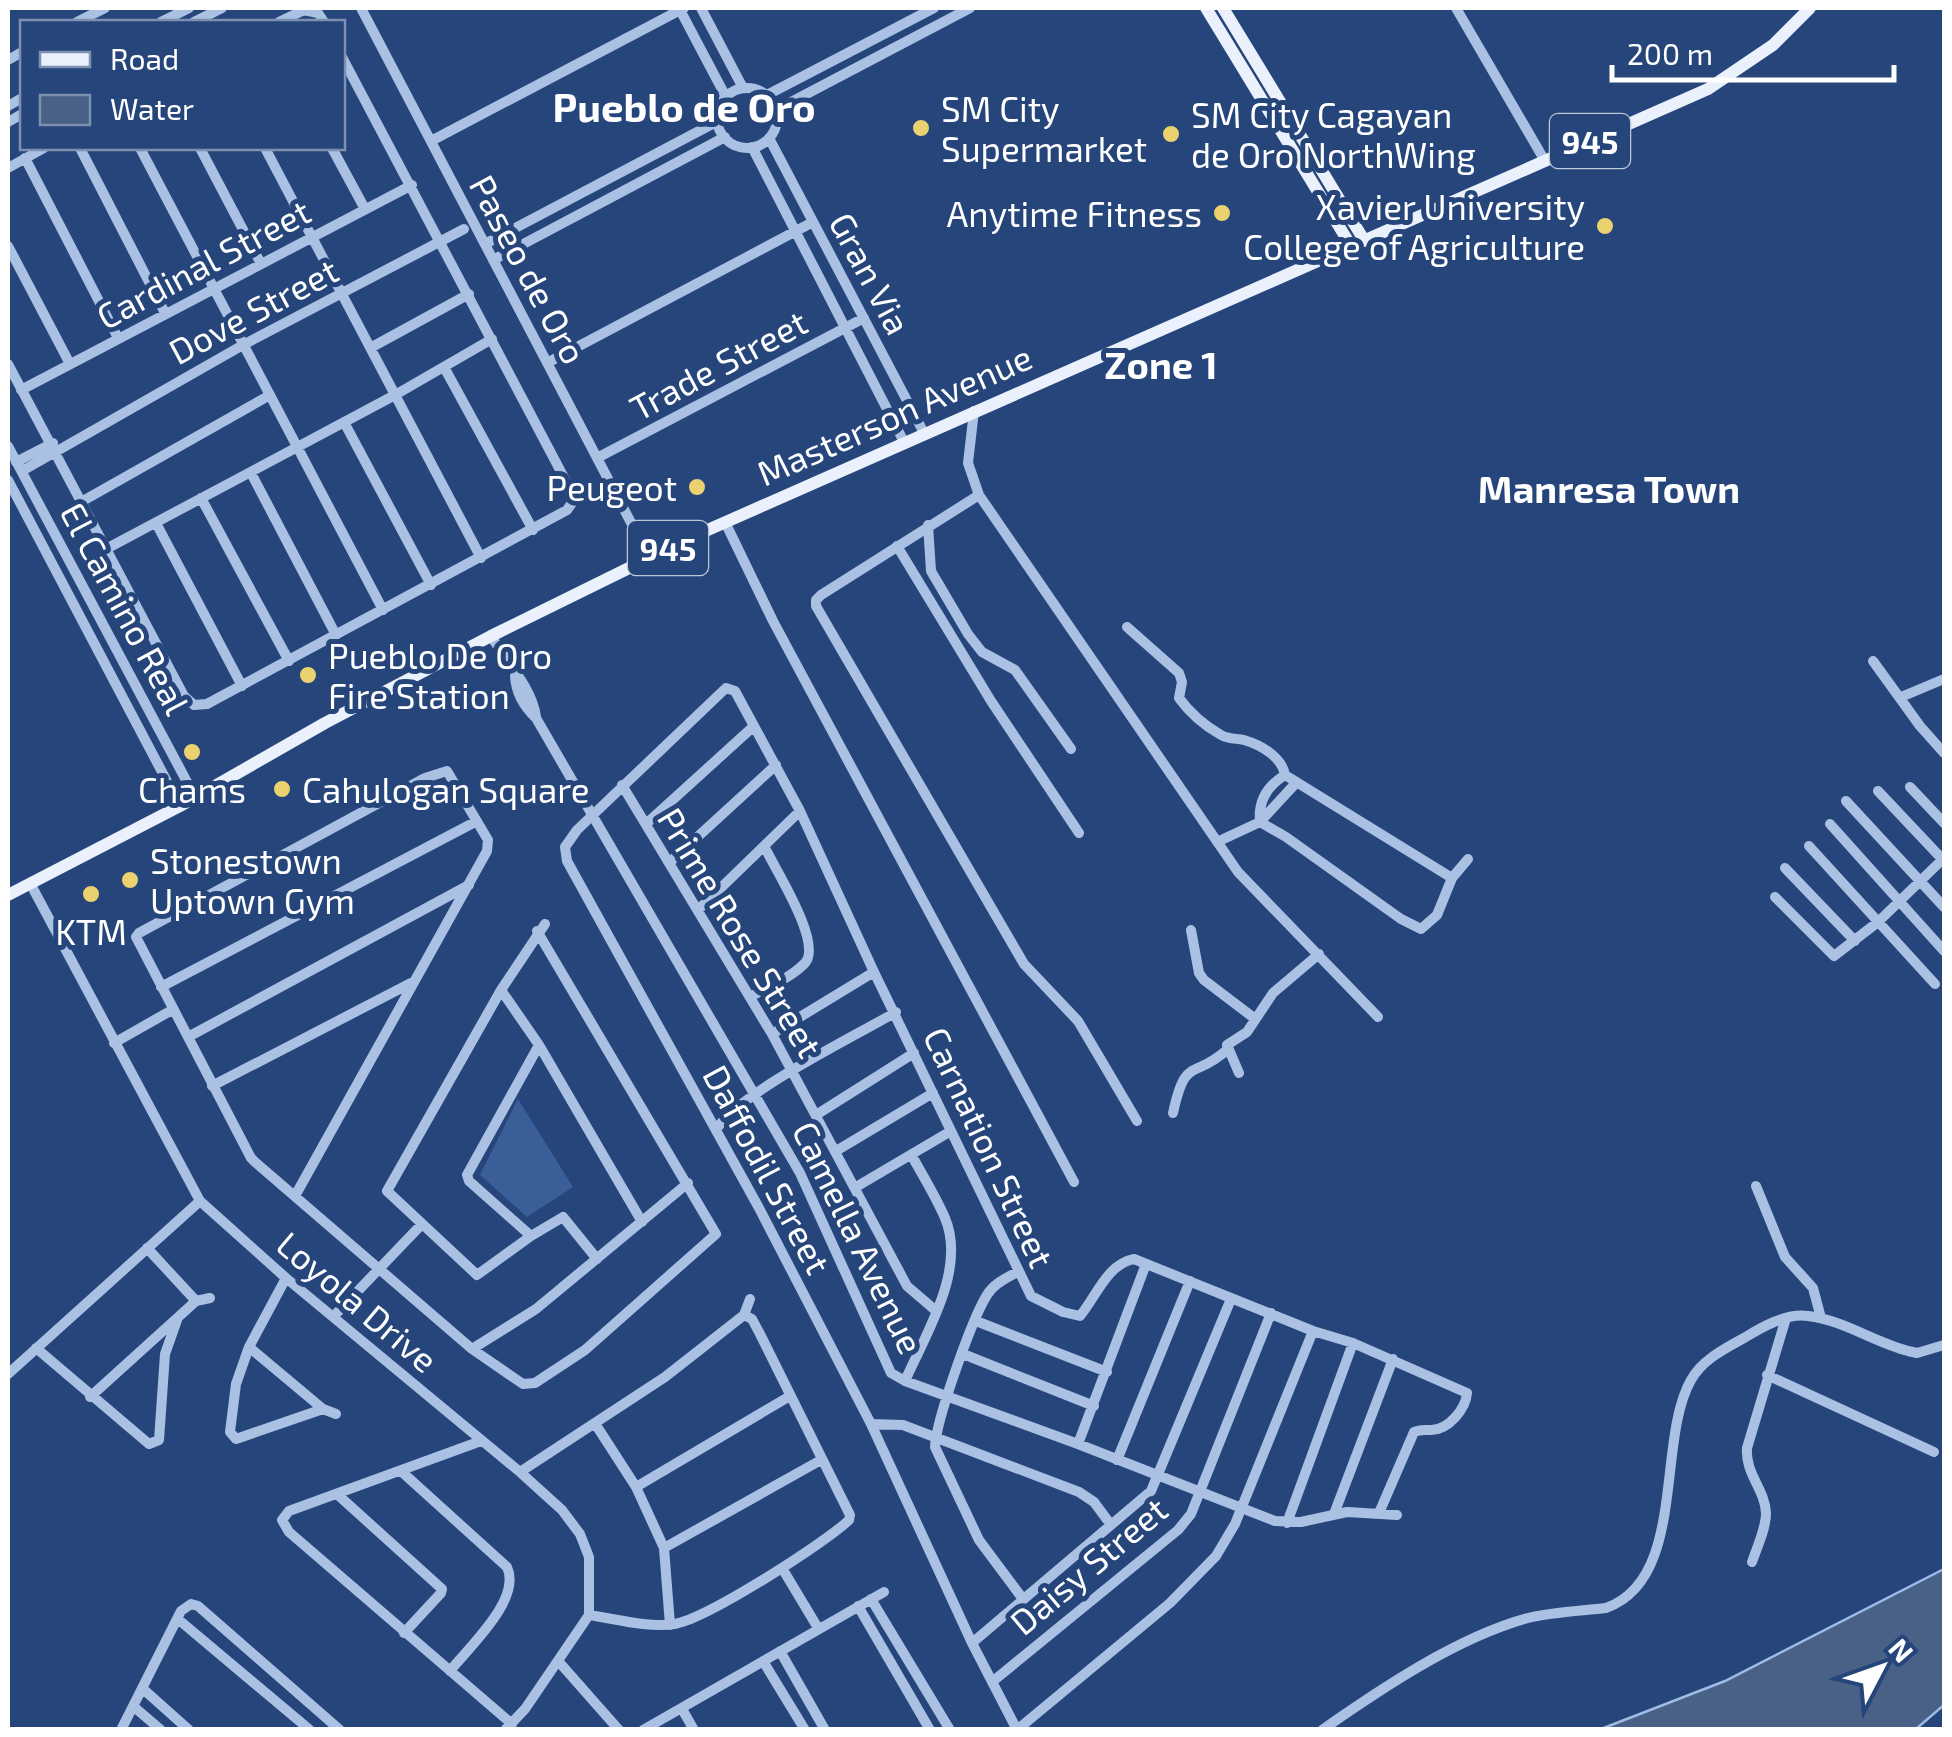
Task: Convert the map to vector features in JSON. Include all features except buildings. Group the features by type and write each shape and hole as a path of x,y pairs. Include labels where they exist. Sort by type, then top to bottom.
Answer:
{"main road":[{"path":"1206,8 1357,243"},
{"path":"1223,8 1357,243"},
{"name":"Masterson Avenue","path":"8,894 180,806 290,742 491,636 649,557 1708,89 1772,45 1810,8"}],"street":[{"path":"83,18 106,8"},
{"path":"164,20 191,8"},
{"name":"Paseo de Oro","path":"361,8 649,557"},
{"path":"431,141 681,8 726,97"},
{"path":"700,8 743,88"},
{"path":"767,95 934,8"},
{"path":"776,110 970,8"},
{"path":"1456,8 1545,160"},
{"path":"283,20 312,10"},
{"path":"8,364 184,696 194,705 207,704 242,686 560,516 572,503 570,487 345,62"},
{"path":"743,88 767,95 776,110 776,125 769,138 752,147 737,146 725,137 718,121 719,108 726,97 743,88"},
{"path":"485,244 718,121"},
{"path":"494,260 725,137"},
{"name":"Gran Via","path":"769,138 924,433"},
{"name":"Gran Via","path":"752,147 904,442"},
{"path":"8,168 40,150"},
{"path":"81,150 165,313"},
{"path":"141,150 383,610"},
{"path":"201,150 260,262"},
{"path":"266,150 481,558"},
{"path":"333,150 365,209"},
{"path":"26,158 118,338"},
{"name":"Cardinal Street","path":"21,390 412,185"},
{"path":"548,363 813,222"},
{"name":"Dove Street","path":"19,467 464,229"},
{"path":"8,246 70,364"},
{"path":"372,347 469,294"},
{"name":"Trade Street","path":"598,458 864,318"},
{"path":"106,550 492,339"},
{"path":"444,367 533,530"},
{"path":"81,502 270,395"},
{"path":"974,411 968,462 979,495 1238,872 1378,1017"},
{"path":"344,422 430,585"},
{"name":"El Camino Real","path":"8,446 195,797"},
{"path":"250,473 336,635"},
{"name":"El Camino Real","path":"8,480 180,806"},
{"path":"979,495 821,595 816,606 1028,970 1078,1020 1137,1121"},
{"path":"201,498 288,660"},
{"path":"724,522 773,621 1074,1182"},
{"path":"156,523 242,686"},
{"path":"928,525 931,571 968,634 982,652 1015,670 1072,748"},
{"path":"897,546 991,701 1079,833"},
{"path":"1127,628 1178,671 1182,682 1179,698 1195,716 1226,738 1242,739 1274,755 1283,764 1285,775 1296,784 1334,802 1452,878"},
{"name":"Camella Avenue","path":"491,636 515,676 516,689 527,709 593,812 800,1173 886,1366 905,1382 1078,1444 1240,1510 1287,1523 1334,1514 1397,1514"},
{"path":"1874,661 1944,753"},
{"path":"1901,698 1944,680"},
{"name":"Carnation Street","path":"729,687 735,691 800,811 1032,1296 1078,1317 1104,1280 1126,1260 1146,1264"},
{"name":"Daffodil Street","path":"729,687 593,812 565,847 572,872 716,1130 871,1424 972,1643 1017,1730"},
{"path":"646,824 754,726"},
{"path":"670,863 776,766"},
{"path":"295,1196 487,851 488,840 447,772 425,778 139,932 136,940 252,1160 472,1348 528,1384 585,1350 716,1234 541,927 388,1188 390,1195 477,1275 563,1217 597,1260"},
{"path":"1260,822 1267,791 1285,775"},
{"path":"1217,842 1260,822 1296,784"},
{"name":"Prime Rose Street","path":"622,786 772,1034 907,1286 935,1310"},
{"path":"1910,787 1944,823"},
{"path":"1775,898 1834,956 1878,922 1944,859 1878,791"},
{"path":"1846,801 1944,908"},
{"path":"698,910 800,811"},
{"path":"161,987 477,821"},
{"path":"1260,822 1418,928 1425,927 1437,915 1452,878 1468,859"},
{"path":"1830,824 1944,951"},
{"path":"750,997 804,964 811,951 807,931 764,846"},
{"path":"1809,846 1935,984"},
{"path":"1785,868 1855,941"},
{"name":"Loyola Drive","path":"30,883 200,1201 562,1510 585,1544 590,1570 589,1615"},
{"path":"188,1037 470,885"},
{"path":"1191,930 1204,980 1254,1018"},
{"path":"1239,1073 1228,1043 1247,1032 1273,993 1318,954"},
{"path":"772,1034 874,972"},
{"path":"212,1086 412,982"},
{"path":"501,990 539,1045 642,1222"},
{"path":"114,1044 172,1010"},
{"path":"716,1130 726,1116 755,1094 896,1012"},
{"path":"531,1236 468,1182 468,1175 539,1045"},
{"path":"1174,1112 1181,1081 1187,1073 1228,1049"},
{"path":"816,1115 914,1053"},
{"path":"836,1151 933,1093"},
{"path":"856,1187 951,1130"},
{"path":"905,1382 949,1272 946,1220 912,1156"},
{"path":"472,1348 536,1309 688,1184"},
{"path":"1756,1186 1784,1257 1813,1288 1821,1318"},
{"path":"8,1374 200,1201"},
{"path":"333,1317 422,1224"},
{"path":"147,1248 196,1302"},
{"path":"1078,1444 1146,1264 1393,1359 1467,1393 1464,1406 1451,1421 1436,1430 1422,1428 1414,1432 1379,1513"},
{"path":"1019,1272 991,1290 935,1436 937,1454 973,1530 1023,1599"},
{"path":"286,1278 250,1347 236,1384 230,1432 236,1439 323,1409"},
{"path":"1116,1460 1190,1281"},
{"path":"90,1397 196,1302 210,1298"},
{"path":"520,1472 666,1376 744,1315 750,1299"},
{"path":"972,1643 1147,1495 1158,1477 1231,1299"},
{"name":"Daisy Street","path":"992,1682 1178,1530 1201,1494 1271,1312"},
{"path":"481,1441 289,1510 282,1520 290,1532 509,1726 559,1662 589,1615 670,1625 682,1622 782,1568 849,1520 760,1334 744,1315"},
{"path":"1322,1730 1434,1660 1502,1628 1546,1615 1606,1608 1623,1597 1642,1578 1656,1551 1681,1411 1690,1382 1700,1366 1713,1357 1757,1330 1805,1315 1917,1353 1944,1345"},
{"path":"1752,1562 1766,1514 1746,1456 1786,1318"},
{"path":"36,1348 148,1444 159,1440 164,1354 177,1320"},
{"path":"976,1322 1107,1372"},
{"path":"1017,1730 1202,1572 1227,1540 1313,1331"},
{"path":"1287,1523 1353,1343"},
{"path":"250,1347 323,1409 336,1414"},
{"path":"964,1354 1094,1406"},
{"path":"1334,1514 1393,1359"},
{"path":"1767,1376 1934,1452"},
{"path":"636,1486 790,1396"},
{"path":"871,1424 894,1423 935,1436 1079,1492 1094,1502 1111,1525"},
{"path":"596,1425 636,1486 664,1548 670,1625"},
{"path":"664,1548 820,1460"},
{"path":"402,1472 508,1567 512,1576 507,1600 450,1671"},
{"path":"338,1495 442,1589 404,1632"},
{"path":"782,1568 818,1628"},
{"path":"643,1730 884,1592"},
{"path":"871,1599 950,1730"},
{"path":"121,1730 186,1606 198,1606 340,1730"},
{"path":"858,1606 930,1730"},
{"path":"178,1620 310,1730"},
{"path":"780,1651 825,1730"},
{"path":"763,1661 805,1730"},
{"path":"559,1662 620,1730"},
{"path":"142,1688 189,1730"},
{"path":"134,1706 161,1730"},
{"path":"682,1709 694,1730"},
{"path":"667,1718 674,1730"}],"shaded area":[{"path":"518,1099 573,1187 527,1217 480,1175"}],"water":[{"path":"1944,1569 1944,1705 1916,1729 1601,1729 1725,1681"}],"place":[{"name":"SM City Supermarket","path":"921,128"},
{"name":"SM City Cagayan de Oro NorthWing","path":"1171,134"},
{"name":"Anytime Fitness","path":"1222,213"},
{"name":"Xavier University College of Agriculture","path":"1605,226"},
{"name":"Peugeot","path":"697,487"},
{"name":"Pueblo De Oro Fire Station","path":"308,675"},
{"name":"Chams","path":"192,752"},
{"name":"Cahulogan Square","path":"282,789"},
{"name":"Stonestown Uptown Gym","path":"130,880"},
{"name":"KTM","path":"91,894"}],"district":[{"name":"Pueblo de Oro","path":"684,106"},
{"name":"Zone 1","path":"1161,364"},
{"name":"Manresa Town","path":"1609,488"}]}
